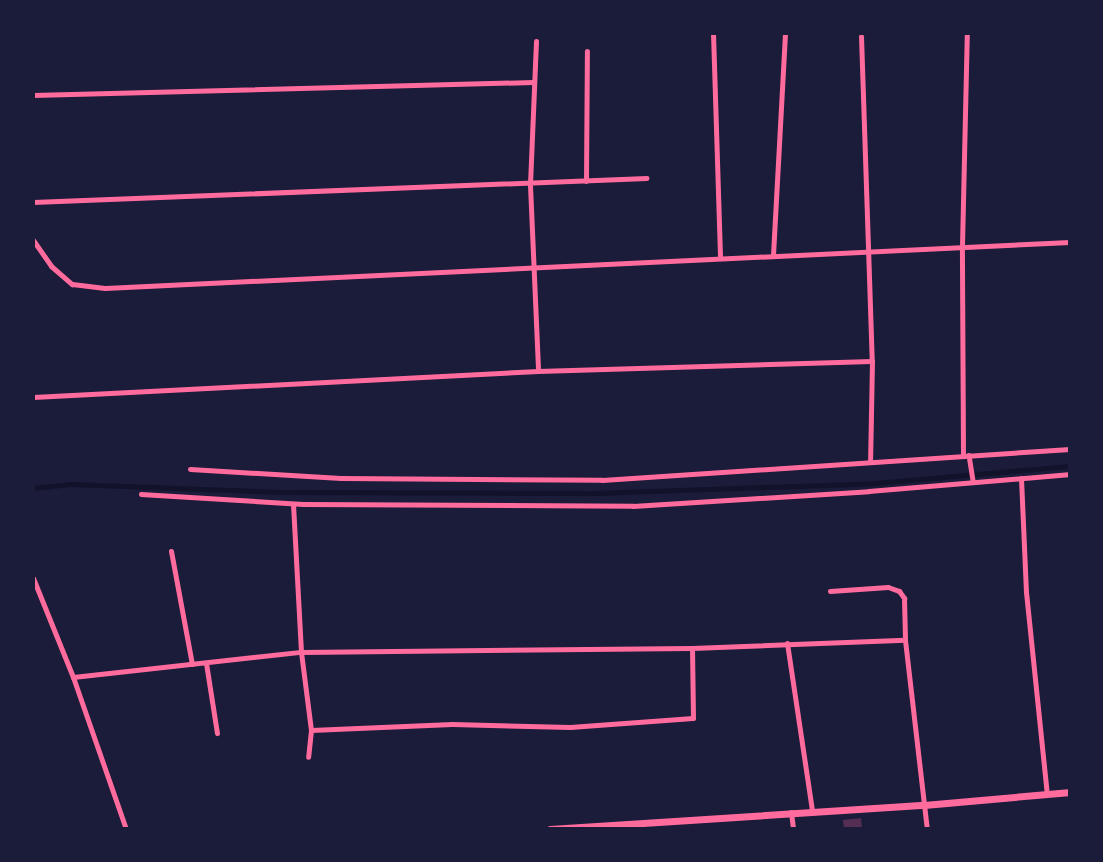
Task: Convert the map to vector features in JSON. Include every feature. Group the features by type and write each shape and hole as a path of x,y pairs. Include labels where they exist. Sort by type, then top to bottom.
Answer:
{"street":[{"path":"713,33 720,258"},
{"path":"773,255 785,33"},
{"path":"967,33 962,246 967,457 973,480"},
{"path":"860,36 872,360 870,461"},
{"path":"536,41 530,184 538,370"},
{"path":"586,181 587,51"},
{"path":"33,95 534,82"},
{"path":"33,202 647,178"},
{"path":"33,240 51,266 72,284 105,288 773,255 866,254 962,246 1070,242"},
{"path":"33,397 538,370 872,360"},
{"path":"190,469 341,478 602,480 1070,449"},
{"path":"141,494 293,504 634,506 1070,474"},
{"path":"1021,478 1026,592 1047,794"},
{"path":"293,504 301,652 311,730 308,757"},
{"path":"171,551 192,664"},
{"path":"33,578 73,677 126,829"},
{"path":"830,591 887,587 899,591 904,598 905,640 927,829"},
{"path":"73,677 301,652 692,648 905,640"},
{"path":"787,643 812,810"},
{"path":"311,730 452,724 569,727 693,718 692,648"},
{"path":"206,663 217,733"},
{"path":"550,829 812,810 924,805 1070,792"},
{"path":"791,812 793,829"}],"building":[{"path":"861,818 862,829 844,829 843,820"}],"waterway":[{"path":"33,488 72,484 282,492 595,493 875,483 1070,466"}]}
